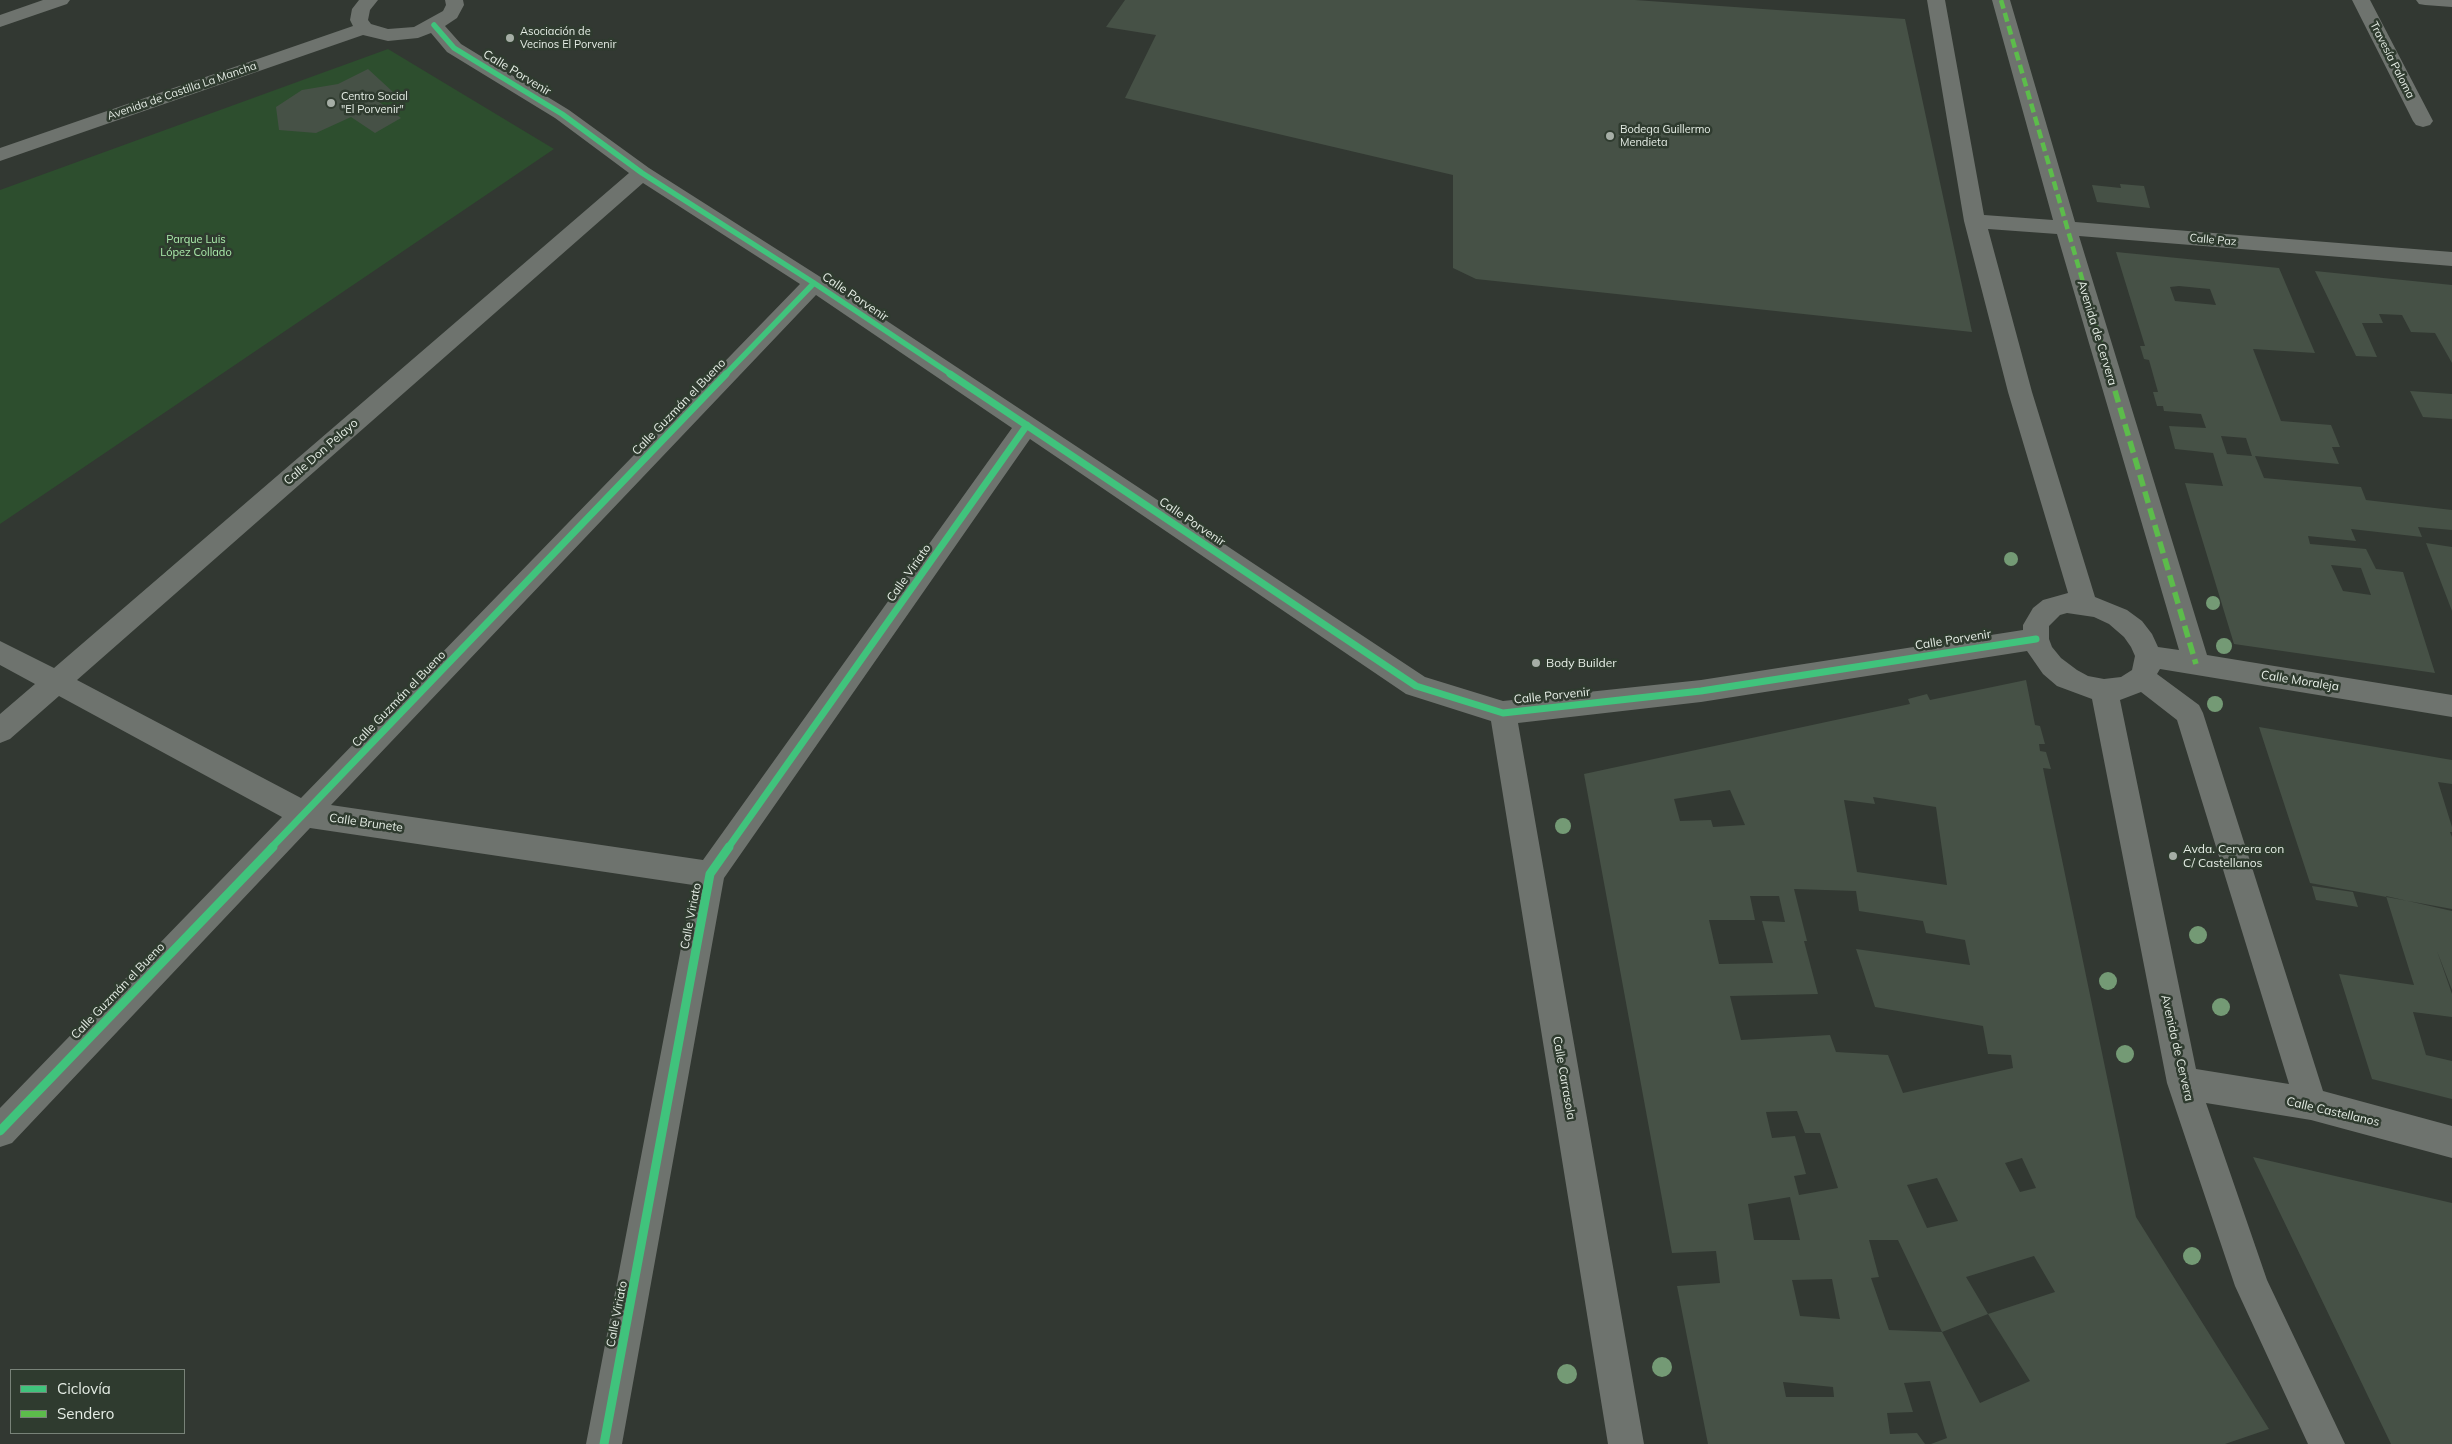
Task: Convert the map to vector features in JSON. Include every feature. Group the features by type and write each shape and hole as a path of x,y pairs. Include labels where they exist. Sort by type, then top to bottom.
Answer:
{"street":[{"path":"0,21 61,0"},
{"path":"369,0 361,9 359,20 364,28 380,34 404,34 434,25 450,14 455,5 454,0"},
{"path":"1936,0 1974,221 2020,392 2084,604"},
{"name":"Avenida de Cervera","path":"2001,0 2066,228 2196,664"},
{"name":"Travesía Paloma","path":"2361,0 2423,121"},
{"path":"2425,0 2452,2"},
{"name":"Calle Porvenir","path":"434,25 454,48 562,114 642,173 814,282 1416,686 1503,713 1701,691 2036,639"},
{"name":"Avenida de Castilla La Mancha","path":"0,155 364,28"},
{"name":"Calle Don Pelayo","path":"0,731 642,173"},
{"name":"Calle Paz","path":"1974,221 2452,259"},
{"name":"Calle Guzmán el Bueno","path":"0,1131 814,282"},
{"name":"Calle Viriato","path":"604,1444 710,874 1027,425"},
{"path":"2145,667 2126,688 2104,690 2084,686 2067,678 2052,666 2041,653 2036,639 2036,626 2042,615 2052,607 2067,603 2102,608 2118,617 2133,629 2143,642 2145,667 2189,713 2311,1104"},
{"name":"Calle Brunete","path":"0,652 304,814 710,874"},
{"name":"Calle Moraleja","path":"2145,667 2196,664 2452,706"},
{"name":"Avenida de Cervera","path":"2104,690 2183,1083 2252,1286 2327,1444"},
{"name":"Calle Carrasola","path":"1503,713 1626,1444"},
{"name":"Calle Castellanos","path":"2183,1083 2311,1104 2452,1142"}],"green space":[{"name":"Parque Luis López Collado","path":"388,49 554,149 0,524 0,190"}],"building":[{"name":"Bodega Guillermo Mendieta","path":"1125,0 1635,0 1905,19 1972,332 1476,279 1453,268 1453,175 1125,98 1156,35 1106,27"},
{"name":"Centro Social \"El Porvenir\"","path":"368,69 393,92 375,99 401,118 375,133 351,117 316,133 279,130 276,107 302,90 338,84"},
{"path":"2120,184 2144,186 2150,208 2097,202 2092,185 2121,188"},
{"path":"2116,252 2279,268 2315,353 2253,349 2281,421 2331,425 2340,447 2332,447 2339,464 2255,456 2264,478 2361,487 2366,500 2452,510 2452,530 2418,527 2422,537 2351,529 2356,541 2308,536 2310,544 2366,549 2376,569 2403,572 2435,673 2234,644 2185,483 2223,486 2213,453 2175,449 2169,426 2206,428 2201,414 2164,411 2163,406 2157,406 2153,392 2158,392 2149,360 2144,359 2140,346 2145,346","holes":["2170,287 2210,289 2216,305 2175,301","2221,436 2246,438 2252,456 2227,454","2331,565 2361,568 2371,595 2343,591"]},
{"path":"2315,271 2452,285 2452,363 2435,333 2411,332 2402,315 2379,314 2383,323 2362,323 2377,357 2356,356"},
{"path":"2410,391 2452,394 2452,419 2423,417"},
{"path":"2426,543 2452,547 2452,611"},
{"path":"2026,680 2035,725 2040,726 2045,744 2039,744 2040,751 2046,752 2051,769 2043,768 2136,1217 2269,1429 2225,1444 1931,1444 1947,1438 1930,1381 1904,1383 1913,1412 1887,1413 1890,1434 1917,1433 1925,1444 1708,1444 1677,1286 1720,1283 1716,1251 1672,1253 1584,774 1910,704 1908,699 1927,694 1930,700","holes":["1730,790 1745,825 1713,827 1711,820 1680,821 1674,799","1873,797 1936,807 1947,885 1857,872 1844,800 1875,804","1794,889 1856,891 1859,911 1923,921 1926,933 1965,940 1970,965 1856,949 1875,1007 1983,1026 1988,1054 2011,1055 2013,1068 1903,1093 1888,1055 1836,1052 1830,1035 1741,1040 1730,996 1818,994 1804,941 1807,941","1750,896 1779,896 1785,922 1762,921 1773,963 1719,964 1709,920 1755,920","1797,1111 1805,1133 1820,1133 1838,1188 1799,1195 1794,1176 1806,1174 1795,1136 1772,1138 1766,1112","2022,1158 2036,1188 2020,1192 2005,1163","1937,1178 1958,1221 1927,1228 1907,1185","1790,1197 1800,1240 1754,1240 1748,1204","1869,1240 1898,1240 1942,1332 1889,1330 1871,1278 1879,1277","2034,1256 2055,1292 1988,1314 1966,1277","1832,1279 1840,1319 1800,1316 1792,1280","1988,1314 2030,1381 1980,1403 1942,1332","1783,1382 1833,1387 1834,1397 1786,1397"]},
{"path":"2259,727 2452,760 2452,784 2438,782 2452,827 2452,832 2450,832 2452,837 2452,909 2310,883"},
{"path":"2312,886 2353,892 2358,907 2316,900"},
{"path":"2386,896 2452,911 2452,990 2437,951 2452,994 2452,1017 2413,1012 2426,1055 2452,1061 2452,1099 2372,1079 2339,974 2414,985"},
{"path":"2253,1157 2452,1203 2452,1444 2391,1444"}],"marked path":[{"path":"2001,0 2066,228 2196,664"}],"cycle path":[{"path":"434,25 454,48 562,114 642,173 814,283 1416,686 1503,713 1701,691 2036,639"},
{"path":"0,1131 814,283"},
{"path":"604,1444 710,874 1027,425"}],"place":[{"name":"Asociación de Vecinos El Porvenir","path":"510,38"},
{"name":"Centro Social \"El Porvenir\"","path":"331,103"},
{"name":"Bodega Guillermo Mendieta","path":"1610,136"},
{"name":"Body Builder","path":"1536,663"},
{"name":"Avda. Cervera con C/ Castellanos","path":"2173,856"}]}
